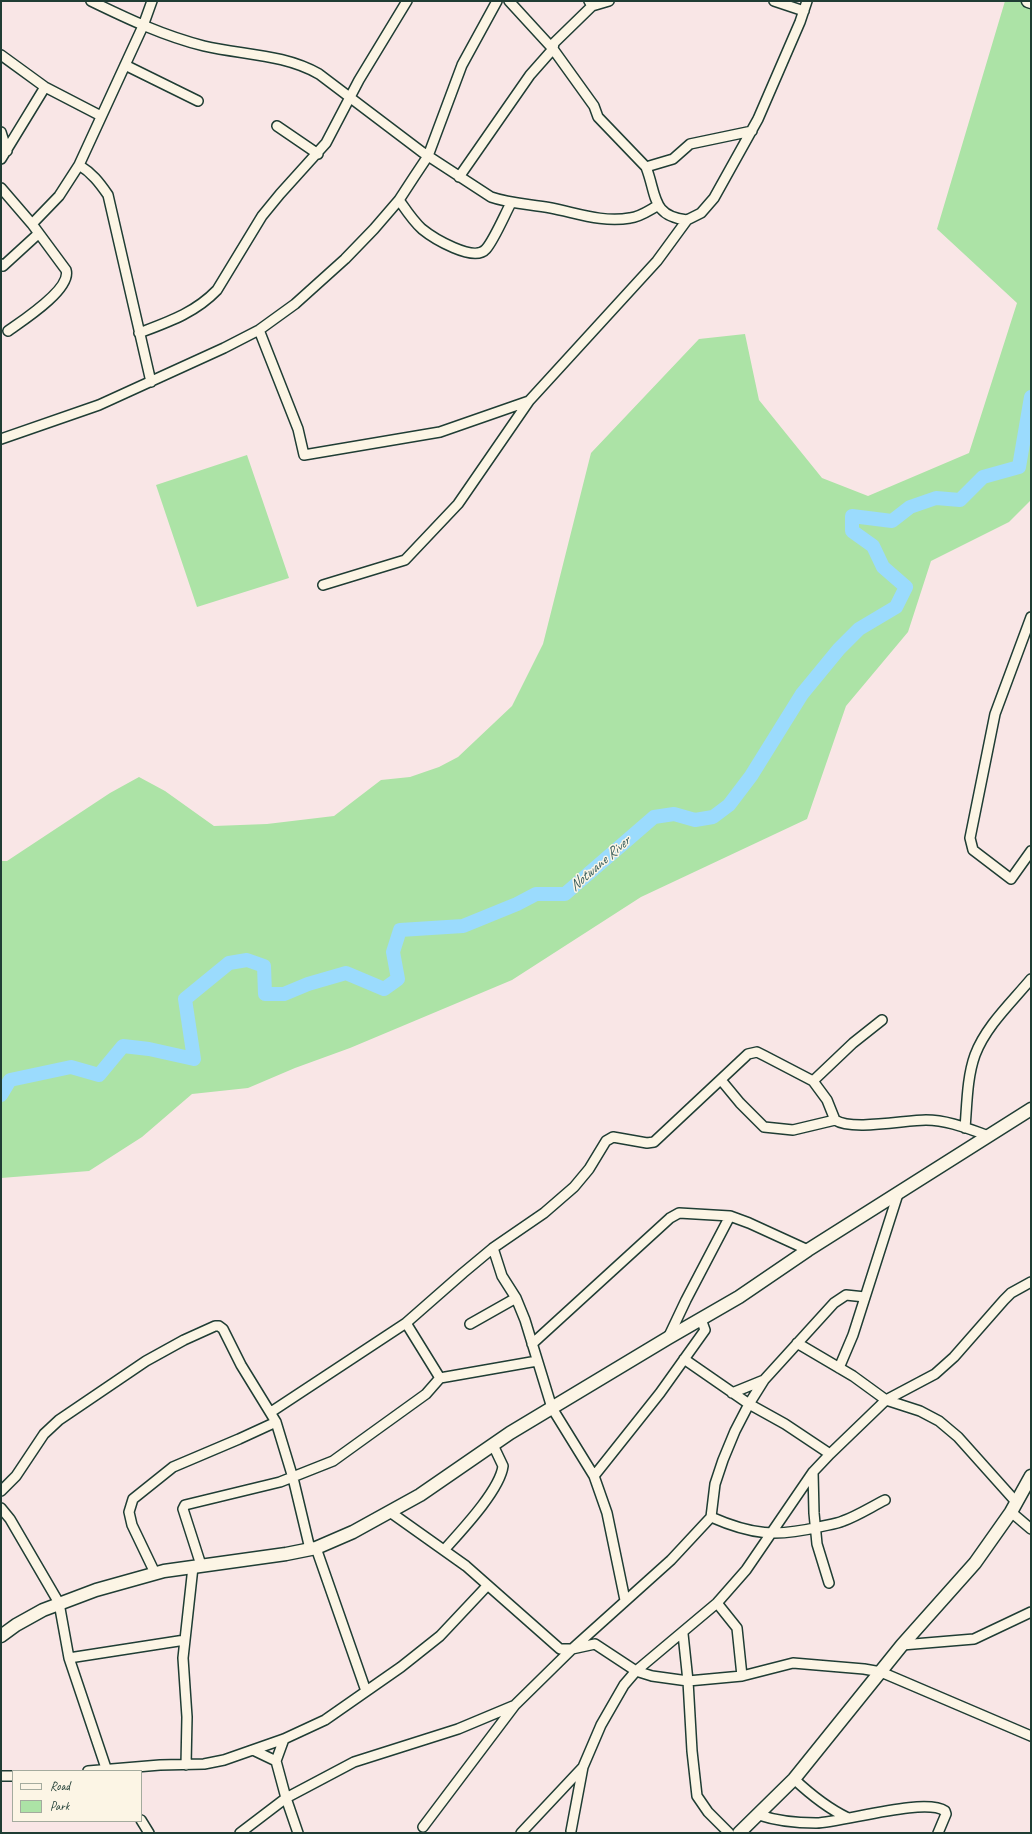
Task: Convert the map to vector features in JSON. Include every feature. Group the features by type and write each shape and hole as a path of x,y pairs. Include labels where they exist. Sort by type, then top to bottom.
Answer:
{"street":[{"path":"91,1 143,26 202,45 228,51 281,59 304,65 319,74 428,156 491,197 511,203 550,208 610,219 628,219 639,216 657,206"},
{"path":"32,224 60,196 79,165 143,26 152,1"},
{"path":"140,333 182,316 208,299 223,281 262,216 280,194 318,154 326,143 350,98 407,1"},
{"path":"1,440 99,405 224,348 259,330 294,304 345,259 399,200 428,156 462,65 497,1"},
{"path":"509,1 553,49 594,106 598,117 646,167 657,206 668,216 676,219 688,220"},
{"path":"459,177 530,75 553,49 554,43 591,4 610,1"},
{"path":"774,1 804,11"},
{"path":"323,585 405,560 458,504 529,401 657,261 688,220 701,213 714,198 752,131 807,1"},
{"path":"1,55 44,87 101,116"},
{"path":"125,65 198,101"},
{"path":"1,159 44,87"},
{"path":"277,126 318,154"},
{"path":"646,167 673,159 690,144 752,131"},
{"path":"1,132 7,150"},
{"path":"79,165 89,171 98,180 108,195 151,382"},
{"path":"1,188 32,224 66,270 66,281 42,306 8,331"},
{"path":"399,200 413,220 434,238 466,253 475,254 485,250 511,203"},
{"path":"1,264 3,266 38,234"},
{"path":"259,330 298,429 304,455 440,432 529,401"},
{"path":"1031,617 994,714 970,838 973,850 1011,879 1031,851"},
{"path":"965,1128 971,1071 975,1055 991,1027 1031,979"},
{"path":"813,1081 853,1043 882,1020"},
{"path":"271,1412 406,1323 462,1273 493,1248 544,1214 574,1187 609,1138 613,1137 647,1143 654,1142 752,1052 765,1056 813,1081 827,1100 835,1120"},
{"path":"721,1080 740,1103 764,1126 793,1130 835,1120 839,1122 860,1124 926,1120 946,1122 989,1136"},
{"path":"1,1636 16,1625 43,1610 96,1590 155,1573 313,1548 353,1532 420,1495 493,1445 552,1408 739,1297 808,1250 1031,1109"},
{"path":"839,1368 853,1335 898,1194"},
{"path":"532,1344 674,1215 679,1213 730,1216 808,1250"},
{"path":"668,1338 683,1305 730,1216"},
{"path":"493,1248 502,1276 516,1298 552,1408 594,1476 607,1513 625,1600"},
{"path":"571,1831 583,1767 601,1725 621,1689 636,1671 683,1634 717,1603 746,1570 813,1472 830,1454 886,1400 935,1374 954,1358 1004,1300 1031,1282"},
{"path":"423,1827 514,1705 625,1600 671,1560 711,1517 715,1484 723,1460 735,1431 764,1380 834,1303 848,1295 865,1298"},
{"path":"470,1324 516,1298"},
{"path":"594,1476 660,1393 706,1330 701,1319"},
{"path":"406,1323 440,1378"},
{"path":"1,1491 16,1476 44,1434 59,1420 146,1361 184,1340 214,1326 219,1326 223,1329 241,1365 276,1422 313,1548 366,1690"},
{"path":"797,1343 839,1368 886,1400 920,1411 939,1421 958,1437 1031,1529"},
{"path":"684,1359 732,1393 785,1424 830,1454"},
{"path":"186,1765 187,1717 183,1658 184,1640 197,1566 183,1509 185,1505 293,1478 333,1461 426,1394 440,1378 537,1361"},
{"path":"732,1393 764,1380"},
{"path":"155,1573 132,1525 128,1512 133,1499 173,1467 276,1422"},
{"path":"444,1550 477,1512 499,1478 502,1466 493,1445"},
{"path":"813,1472 817,1544 829,1583"},
{"path":"739,1833 794,1779 902,1645 975,1564 1014,1508 1031,1476"},
{"path":"711,1517 728,1524 770,1534 785,1533 843,1521 884,1500"},
{"path":"1,1508 10,1519 59,1603 69,1658 107,1770 211,1763 284,1740 325,1720 401,1667 440,1636 487,1586"},
{"path":"390,1512 466,1566 557,1648 572,1649 597,1645 636,1671 652,1676 688,1681 742,1676 793,1663 864,1669 881,1672 1031,1736"},
{"path":"717,1603 737,1628 742,1676"},
{"path":"902,1645 974,1639 1031,1612"},
{"path":"683,1634 697,1796 708,1812 729,1833"},
{"path":"69,1658 184,1640"},
{"path":"240,1833 286,1798 354,1762 458,1729 514,1705"},
{"path":"284,1740 276,1761 286,1798 298,1833"},
{"path":"254,1750 276,1761"},
{"path":"521,1833 583,1767"},
{"path":"1,1776 12,1776"},
{"path":"794,1779 818,1800 836,1813 848,1818"},
{"path":"759,1814 787,1822 817,1822 893,1810 938,1807 945,1811 946,1814 938,1833"},
{"path":"142,1822 149,1833"}],"green space":[{"path":"1005,1 1031,1 1031,500 1009,522 931,561 908,632 846,706 807,819 641,897 512,980 350,1048 295,1068 248,1088 192,1094 142,1137 89,1171 1,1178 1,861 7,861 110,793 139,777 165,791 214,826 267,824 334,816 381,780 410,777 439,767 458,757 512,706 543,644 591,453 699,339 745,334 759,400 822,478 868,496 969,453 1017,303 937,229"},
{"path":"247,455 289,578 197,607 156,485"}],"waterway":[{"name":"Notwane River","path":"1,1095 10,1080 71,1067 99,1075 123,1046 149,1049 194,1059 185,999 229,963 247,960 264,966 265,994 284,994 308,984 346,973 384,989 398,979 393,952 400,930 463,926 517,904 536,894 565,894 654,817 674,814 695,820 713,817 729,805 751,776 802,694 839,649 859,629 896,607 906,587 883,567 873,546 852,531 852,516 892,521 910,507 936,498 960,500 983,477 1019,467 1031,397"}]}
